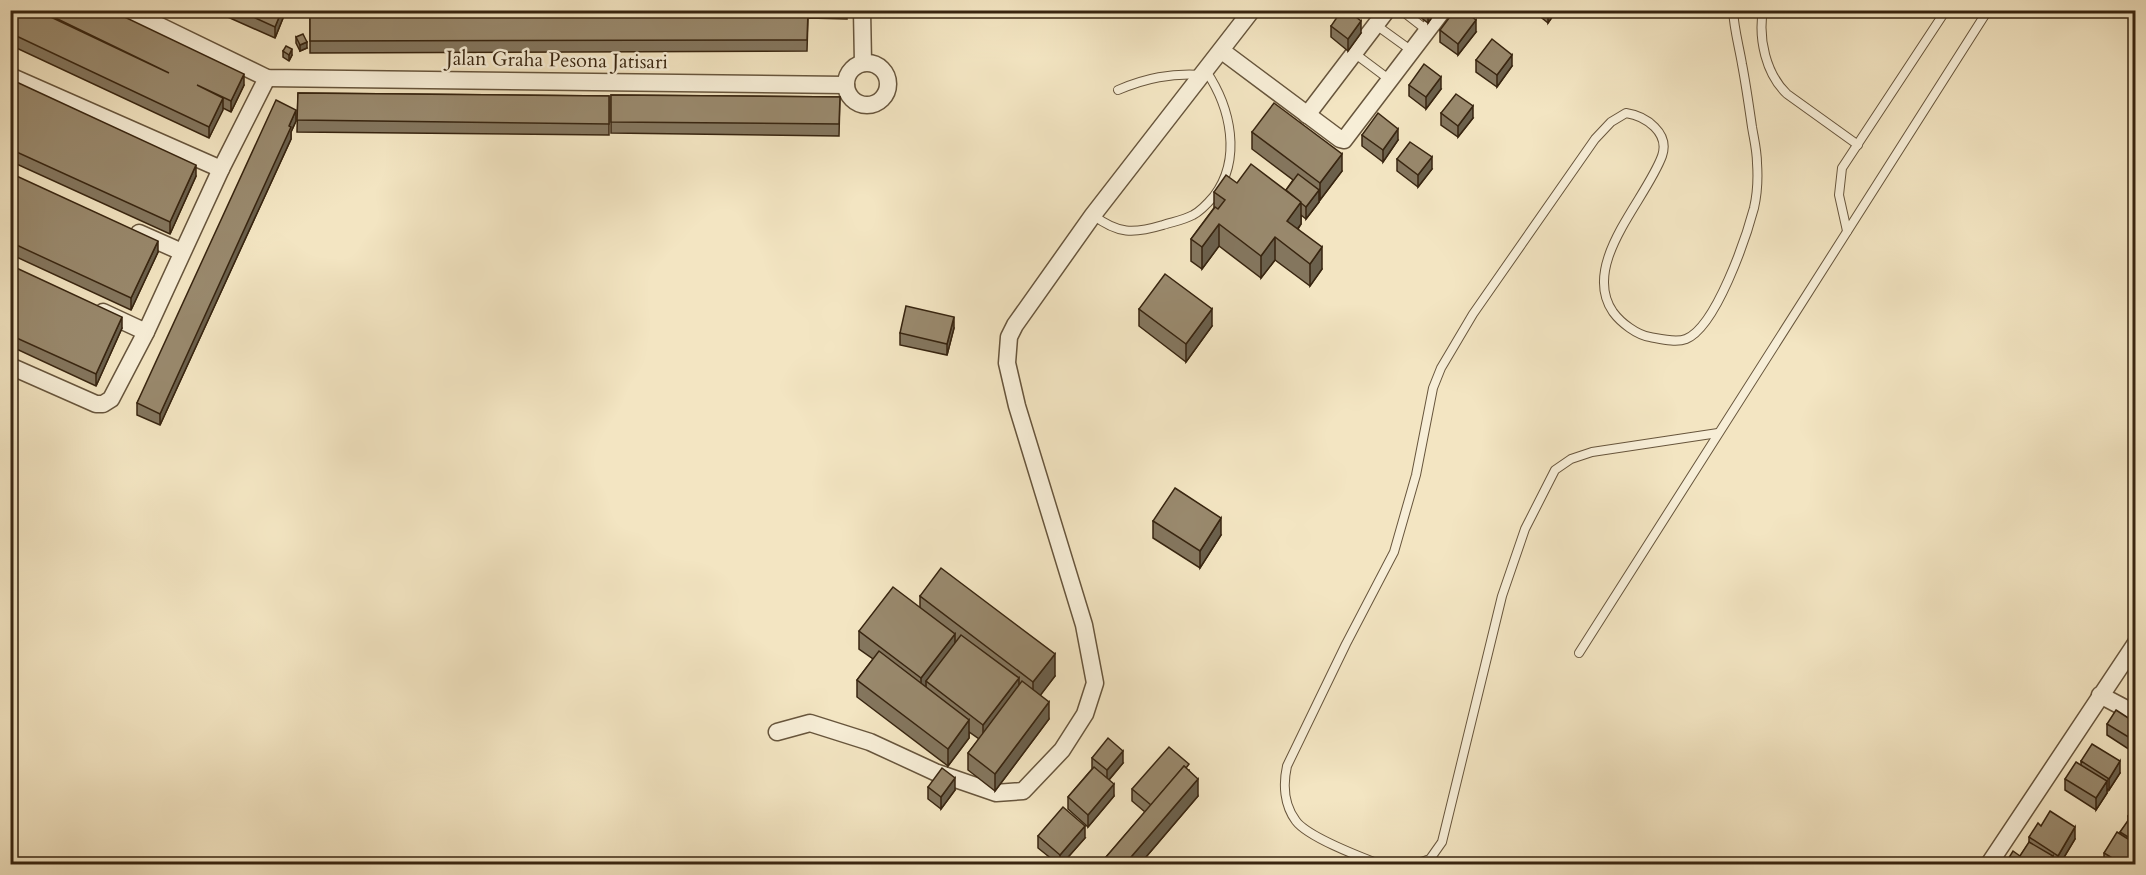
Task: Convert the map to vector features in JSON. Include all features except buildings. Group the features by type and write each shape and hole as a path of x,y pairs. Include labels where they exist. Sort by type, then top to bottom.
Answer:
{"street":[{"name":"Jalan Graha Pesona Jatisari","path":"127,10 267,78 846,84"},
{"path":"862,10 863,63"},
{"path":"777,732 810,723 870,742 935,772 996,793 1023,791 1062,750 1085,714 1095,682 1084,625 1006,363 1010,337 1016,325 1094,215 1252,10"},
{"path":"1307,115 1387,10"},
{"path":"1222,51 1344,140 1443,10"},
{"path":"863,63 878,65 884,69 889,83 884,97 871,105 857,103 851,98 846,84 850,70 863,63"},
{"path":"10,76 221,169"},
{"path":"10,366 96,404 103,404 111,399 146,332 221,169 267,78"},
{"path":"129,228 182,252"},
{"path":"83,303 146,332"},
{"path":"1989,864 2136,644"},
{"path":"2100,695 2136,714"}],"lane":[{"path":"1401,10 1428,31"},
{"path":"1379,864 1350,853 1296,822 1290,808 1284,779 1287,766 1394,552 1416,475 1434,388 1441,368 1473,314 1595,139 1611,122 1626,113 1637,115 1653,125 1663,142 1663,154 1629,213 1605,268 1604,288 1607,303 1619,320 1645,336 1679,340 1688,338 1702,326 1721,297 1754,206 1757,162 1733,10"},
{"path":"1763,10 1761,23 1766,59 1778,85 1858,145"},
{"path":"1847,231 1839,195 1842,168 1946,10"},
{"path":"1579,653 1988,10"},
{"path":"1376,25 1412,51"},
{"path":"1354,53 1390,80"},
{"path":"1094,215 1108,227 1118,231 1134,231 1156,227 1193,215 1208,203 1221,186 1231,159 1228,117 1216,84 1204,73 1160,76 1141,80 1118,90"},
{"path":"1416,864 1430,859 1442,842 1502,596 1525,529 1555,470 1571,459 1592,452 1718,433"}]}
